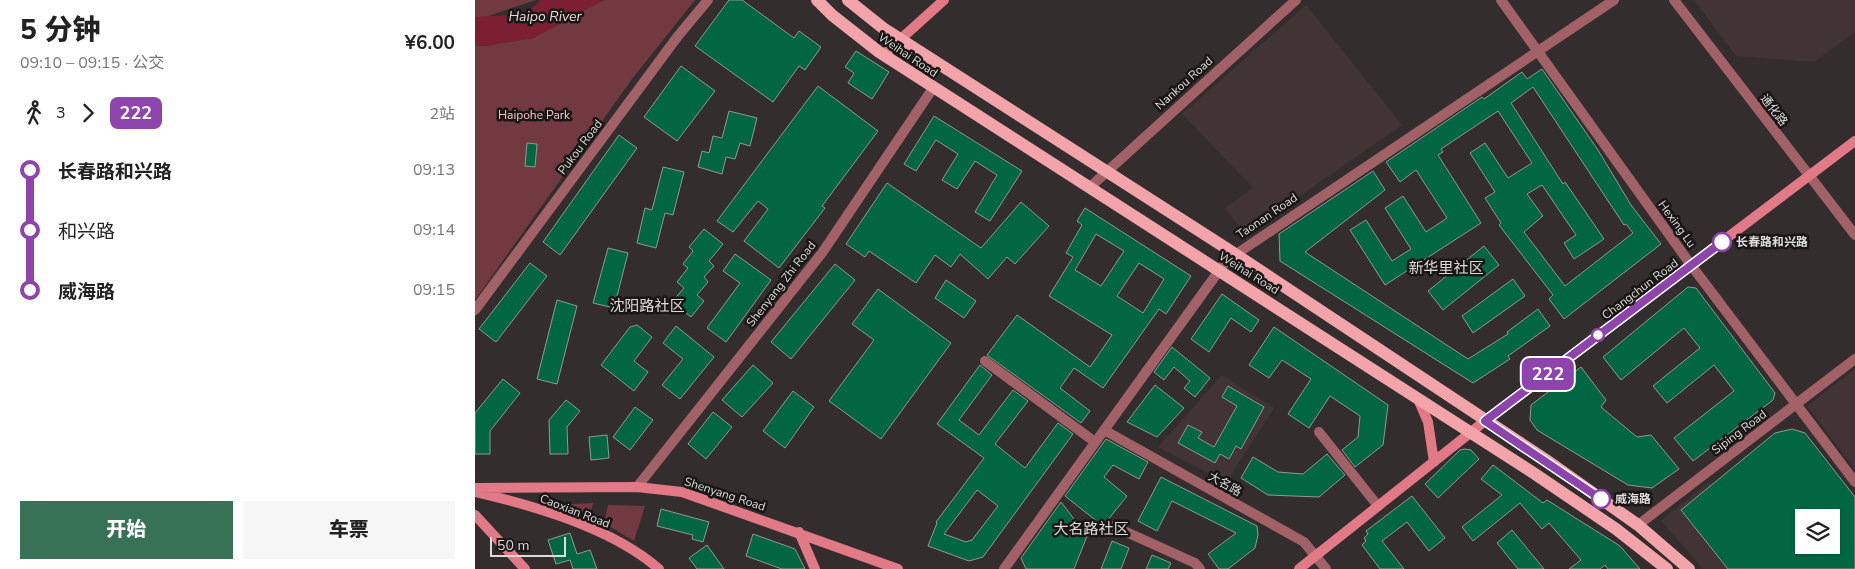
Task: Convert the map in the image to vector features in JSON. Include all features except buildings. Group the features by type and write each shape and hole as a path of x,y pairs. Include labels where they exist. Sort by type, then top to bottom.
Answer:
{"main road":[{"name":"Weihai Road","path":"817,0 832,15 883,55 1471,432 1597,515 1667,569"},
{"name":"Weihai Road","path":"848,0 899,38 1234,253 1639,525 1689,569"},
{"path":"883,55 899,38 944,0"},
{"name":"Changchun Road","path":"1299,569 1485,421 1855,141"},
{"path":"1417,398 1429,422 1434,462"},
{"name":"Shenyang Road","path":"475,488 637,487 682,492 799,532 898,569"},
{"name":"Caoxian Road","path":"475,492 510,500 569,520 621,543 659,569"},
{"path":"475,515 525,569"},
{"path":"799,532 815,569"}],"street":[{"name":"Pukou Road","path":"475,310 678,36 708,0"},
{"name":"Nankou Road","path":"1091,187 1106,171 1296,0"},
{"name":"Hexing Lu","path":"1501,0 1691,266 1855,482"},
{"name":"Taonan Road","path":"1004,569 1218,270 1234,253 1614,0"},
{"name":"通化路","path":"1674,0 1855,236"},
{"name":"Shenyang Zhi Road","path":"637,487 822,253 933,88"},
{"name":"Siping Road","path":"1639,525 1855,359"},
{"path":"985,361 1095,442"},
{"name":"大名路","path":"1104,430 1305,542 1326,569"},
{"path":"1319,432 1378,506"},
{"path":"1113,526 1195,563 1200,569"}],"shaded area":[{"path":"1694,0 1855,0 1855,32 1814,62 1736,56"},
{"path":"1306,5 1402,125 1245,234 1225,208 1253,188 1182,114"},
{"path":"1855,369 1855,469 1807,406"},
{"path":"1222,375 1274,408 1226,483 1158,447"},
{"path":"1709,482 1776,569 1703,569 1661,521"}],"green space":[{"path":"475,0 536,0 482,18 475,17"},
{"name":"Haipohe Park","path":"604,0 695,0 632,79 475,300 475,45 485,46 533,38"},
{"path":"593,503 589,519 552,509 553,505"},
{"path":"608,505 645,506 634,541 604,523"}],"water":[{"name":"Haipo River","path":"541,0 604,0 533,38 485,46 475,45 475,17 525,14"}],"bus line":[{"name":"222","path":"1601,499 1546,460 1485,421 1722,242"}],"place":[{"name":"长春路和兴路","path":"1722,242"},
{"name":"威海路","path":"1601,499"}],"district":[{"name":"新华里社区","path":"1446,268"},
{"name":"沈阳路社区","path":"647,306"},
{"name":"大名路社区","path":"1091,529"}]}
